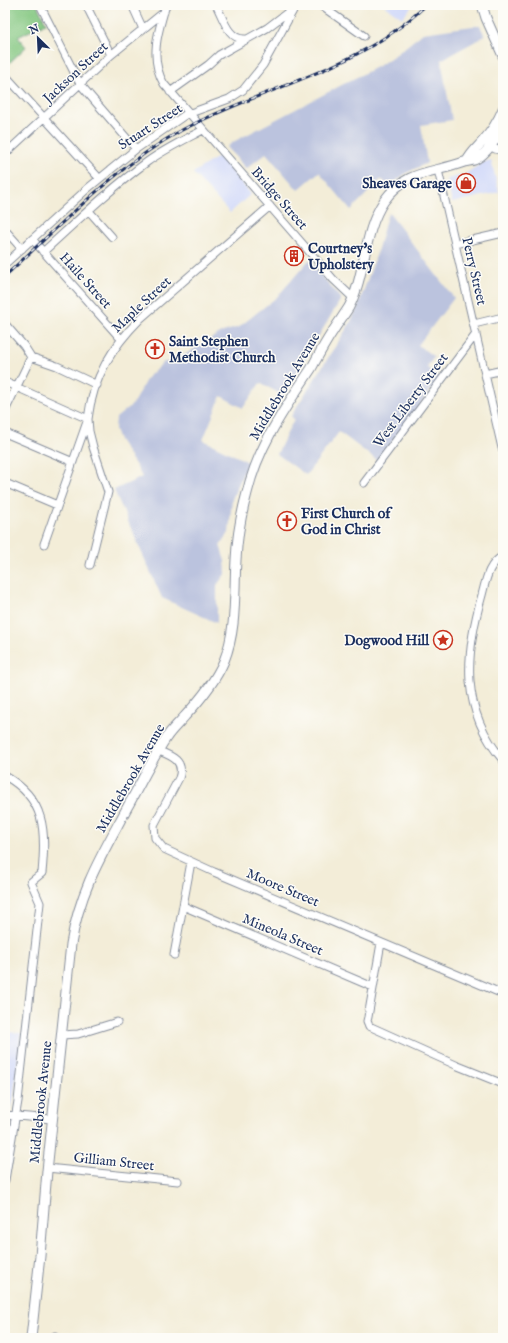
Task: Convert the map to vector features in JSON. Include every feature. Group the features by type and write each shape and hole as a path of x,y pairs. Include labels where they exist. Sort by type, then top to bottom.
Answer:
{"main road":[{"path":"482,5 486,18 503,56"},
{"name":"Middlebrook Avenue","path":"31,1338 52,1119 73,932 82,899 100,858 170,732 208,690 223,662 232,631 238,538 244,505 252,476 262,449 275,423 350,305 359,281 375,219 384,202 393,191 407,180 423,172 451,167 467,161 473,161 477,158 487,143 503,109"},
{"name":"Middlebrook Avenue","path":"487,143 503,128"}],"street":[{"path":"40,5 80,84 136,149"},
{"path":"86,5 111,55"},
{"path":"132,5 142,29"},
{"path":"216,5 232,34 238,39 245,40"},
{"path":"170,92 208,65 219,55 278,20 296,5"},
{"name":"Stuart Street","path":"5,264 99,178 136,149 185,115 229,100 243,90 263,65 296,5"},
{"path":"320,5 364,36"},
{"name":"Jackson Street","path":"5,154 111,55 165,8"},
{"name":"Bridge Street","path":"165,8 157,37 156,61 162,79 170,92 333,279 352,297"},
{"path":"5,75 99,178"},
{"path":"43,252 148,161 203,130"},
{"path":"487,143 495,149 503,151"},
{"name":"Perry Street","path":"438,170 502,448"},
{"name":"Maple Street","path":"44,544 88,419 97,385 108,359 121,339 141,318 270,206"},
{"path":"89,211 112,237"},
{"path":"5,230 22,249"},
{"path":"455,244 503,234"},
{"name":"Haile Street","path":"32,239 121,339"},
{"path":"474,324 503,317"},
{"path":"5,324 31,356 57,366 97,385"},
{"name":"West Liberty Street","path":"364,482 476,334"},
{"path":"5,411 31,356"},
{"path":"485,374 503,370"},
{"path":"5,382 88,419 89,432 93,447 108,492 90,565"},
{"path":"5,433 73,462"},
{"path":"5,482 57,505"},
{"path":"503,556 494,562 489,570 476,618 469,663 471,691 476,712 485,734 503,760"},
{"name":"Moore Street","path":"159,751 175,758 180,765 181,773 155,823 154,835 162,847 191,862 503,994"},
{"path":"5,776 21,787 34,802 42,821 45,838 42,873 31,882 40,903 16,1116 5,1180"},
{"path":"174,955 191,862"},
{"name":"Mineola Street","path":"183,906 373,987"},
{"path":"381,943 367,1022 370,1028 503,1084"},
{"path":"62,1035 78,1034 116,1022"},
{"path":"5,1115 52,1119"},
{"name":"Gilliam Street","path":"47,1168 178,1181"}],"shaded area":[{"path":"384,5 413,5 402,18"},
{"path":"480,26 485,36 441,60 452,120 421,125 427,163 406,173 390,186 381,179 351,210 319,172 298,190 266,153 246,169 227,147 233,142 380,65 423,33"},
{"path":"219,156 251,194 230,213 193,173"},
{"name":"Sheaves Garage","path":"491,160 499,192 452,203 447,179 465,174 484,162"},
{"path":"389,213 454,298 418,345 434,357 427,367 440,377 378,461 339,432 306,475 277,454 294,419 291,416 349,325 357,309 376,256"},
{"path":"309,260 341,299 283,395 260,383 243,408 221,396 203,440 248,462 232,499 229,533 220,545 225,561 226,573 217,585 217,623 162,598 114,490 142,477 119,440 115,429 116,418 132,405 147,378 164,362 173,362 220,333 239,327 277,297"},
{"path":"5,1032 21,1033 13,1103 10,1108 5,1110"}],"green space":[{"path":"5,5 37,5 46,23 18,37 26,47 6,66"}],"railway":[{"path":"5,276 111,179 157,145 182,130 213,115 309,76 370,47 399,28 426,5"}],"place":[{"name":"Sheaves Garage","path":"466,183"},
{"name":"Courtney's Upholstery","path":"294,256"},
{"name":"Saint Stephen Methodist Church","path":"155,349"},
{"name":"First Church of God in Christ","path":"287,521"},
{"name":"Dogwood Hill","path":"443,640"}]}
